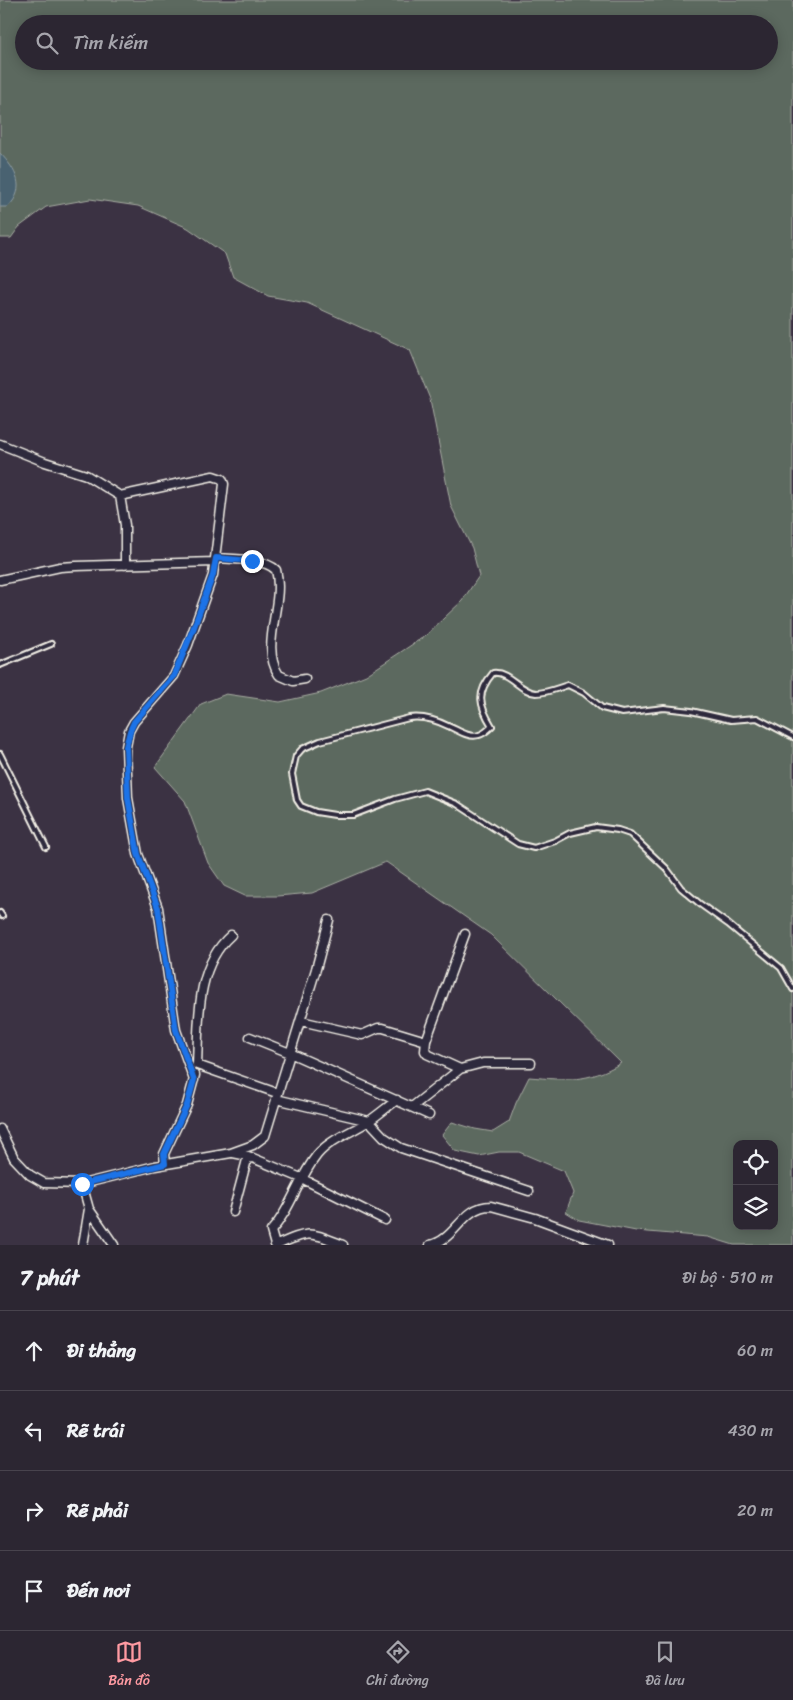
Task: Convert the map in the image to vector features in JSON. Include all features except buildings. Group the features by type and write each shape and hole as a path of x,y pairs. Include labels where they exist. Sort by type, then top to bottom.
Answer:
{"street":[{"path":"0,444 45,462 86,475 120,496 212,476 222,479 224,484 220,504 213,575 194,627 174,676 134,722 126,747 128,798 138,854 158,908 176,1030 194,1080"},
{"path":"120,496 125,525 125,565"},
{"path":"0,580 60,567 238,559 265,563 276,570 277,594 271,660 279,675 293,681 305,679"},
{"path":"0,1129 14,1158 30,1175 44,1183 82,1184 165,1164 231,1153 253,1145 266,1136 276,1096 301,1021 329,920"},
{"path":"465,934 426,1041 425,1052 456,1066 483,1063 531,1062"},
{"path":"165,1164 164,1154 187,1105 194,1080 197,1065 200,1003 204,981 221,944 231,935"},
{"path":"301,1021 362,1035 383,1028 426,1041"},
{"path":"250,1037 429,1115"},
{"path":"197,1065 276,1096 369,1121 384,1137 401,1148 529,1191"},
{"path":"412,1108 456,1066"},
{"path":"343,1245 314,1234 306,1234 276,1245 271,1231 281,1220 301,1178 321,1150 369,1121 396,1100"},
{"path":"231,1153 248,1156 301,1178 385,1220"},
{"path":"233,1212 248,1156"},
{"path":"82,1184 89,1209 114,1245"},
{"path":"430,1245 440,1242 473,1210 484,1206 491,1206 535,1218 603,1245 608,1245"},
{"path":"83,1245 89,1209"}],"lane":[{"path":"0,665 51,644"},
{"path":"793,737 758,718 731,720 671,708 622,713 602,708 584,693 568,685 546,692 535,693 528,691 500,672 493,673 482,687 480,696 484,714 492,726 480,735 471,736 428,719 410,718 320,741 302,749 296,756 292,774 297,800 301,806 316,812 353,815 395,799 425,791 457,804 518,844 534,848 554,841 570,832 596,827 630,834 667,869 681,888 781,968 793,989"},
{"path":"0,754 46,847"}],"green space":[{"path":"0,0 793,0 793,1245 734,1245 708,1237 636,1231 579,1220 566,1212 573,1193 564,1171 519,1152 499,1152 479,1156 455,1151 442,1135 452,1122 493,1132 509,1122 529,1077 576,1079 598,1074 621,1063 491,935 386,862 312,893 245,896 224,886 208,863 185,801 155,767 201,704 226,694 280,702 321,693 366,675 425,636 462,601 479,576 472,548 451,506 430,399 410,350 307,303 268,296 233,277 225,254 188,228 138,206 90,199 46,207 19,227 11,238 0,238"}],"water":[{"path":"0,153 11,166 17,179 17,193 8,207 0,207"}],"route":[{"path":"82,1184 165,1164 164,1154 191,1093 194,1080 176,1030 173,1016 158,908 138,854 128,798 126,747 130,731 140,713 174,676 188,645 213,575 216,558 252,561"}]}
